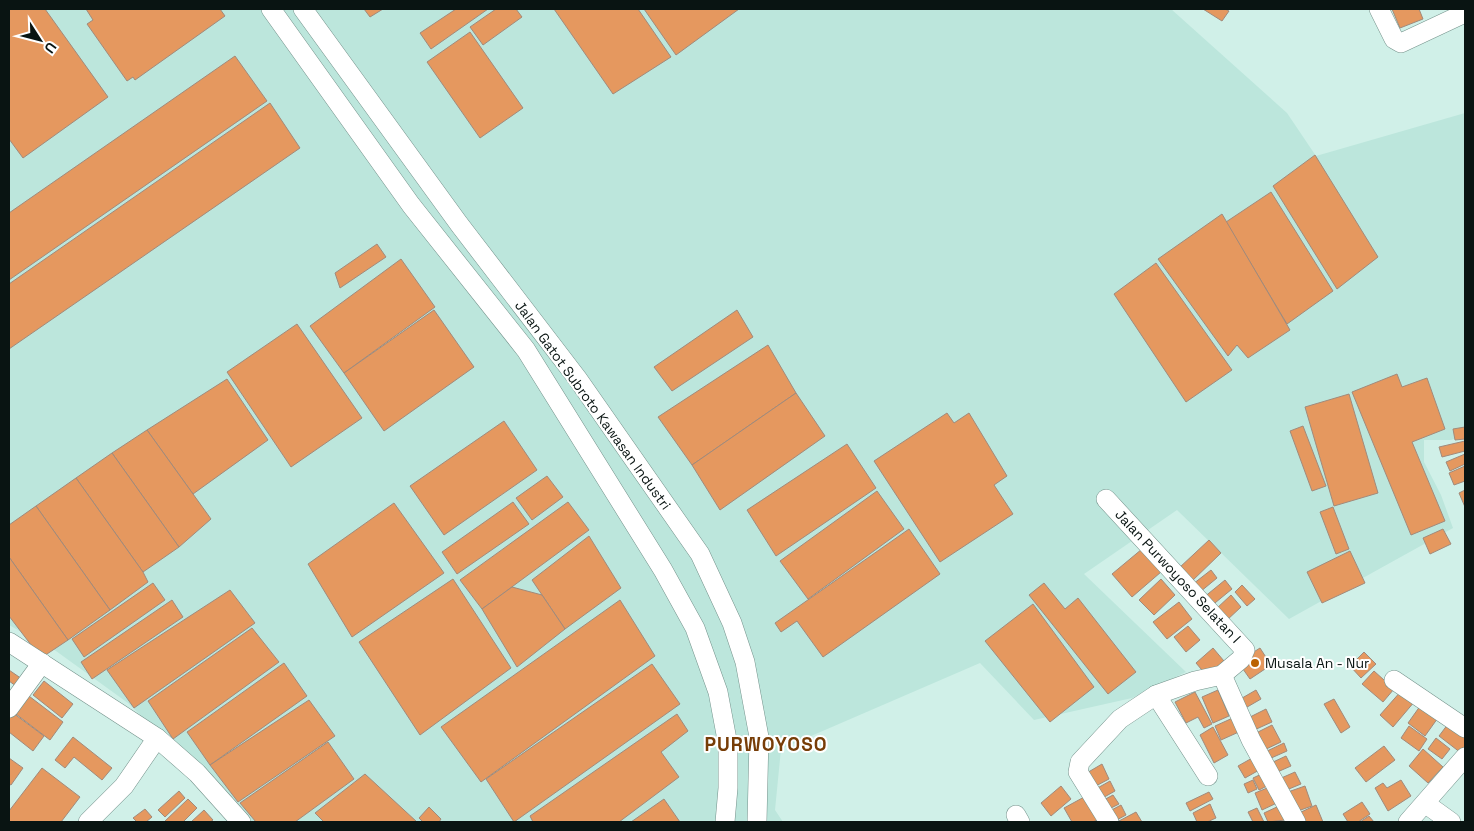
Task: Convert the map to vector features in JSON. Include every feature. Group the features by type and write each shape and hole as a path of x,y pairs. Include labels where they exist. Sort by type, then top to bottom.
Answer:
{"street":[{"name":"Jalan Gatot Subroto Kawasan Industri","path":"272,9 411,205 526,350 663,570 695,628 718,692 728,745 728,788 725,822"},
{"name":"Jalan Gatot Subroto Kawasan Industri","path":"303,9 459,224 577,378 700,554 732,623 745,662 759,737 757,822"},
{"path":"1379,9 1394,39 1401,43 1465,13"},
{"name":"Jalan Purwoyoso Selatan I","path":"1106,498 1246,650 1241,659 1222,675 1195,681 1156,696 1120,719 1078,767 1078,772 1109,822"},
{"path":"9,642 157,738 197,773 241,822"},
{"path":"9,708 42,663"},
{"path":"1222,675 1251,740 1296,822"},
{"path":"1394,680 1465,728"},
{"path":"1156,696 1208,776"},
{"path":"88,822 124,786 157,738"},
{"path":"1408,822 1426,804 1465,757"},
{"path":"1426,804 1451,822"}],"shaded area":[{"path":"9,9 1171,9 1287,113 1316,156 1465,113 1465,435 1451,440 1424,440 1424,462 1441,495 1453,528 1289,619 1177,510 1084,574 1186,672 1132,698 1034,720 980,663 781,749 775,810 783,822 248,822 128,703 56,651 9,625"}],"building":[{"path":"9,9 45,9 108,97 23,158 9,139"},
{"path":"86,9 220,9 225,16 135,80 133,77 127,81 87,24 93,20"},
{"path":"364,9 383,9 370,17"},
{"path":"456,9 488,9 431,49 420,33"},
{"path":"496,9 516,9 522,17 483,45 470,27"},
{"path":"554,9 638,9 671,57 613,94"},
{"path":"644,9 739,9 676,55"},
{"path":"1203,9 1225,9 1229,11 1222,21"},
{"path":"1392,9 1419,9 1423,19 1400,28"},
{"path":"470,32 523,108 480,138 427,62"},
{"path":"235,56 267,101 9,280 9,213"},
{"path":"270,103 300,148 9,349 9,284"},
{"path":"1315,155 1378,257 1337,289 1273,186"},
{"path":"1271,192 1333,291 1287,324 1226,222"},
{"path":"1222,214 1290,330 1248,358 1237,345 1228,356 1158,259"},
{"path":"377,244 386,257 340,288 335,273"},
{"path":"401,259 435,307 344,373 310,326"},
{"path":"1156,263 1232,370 1186,402 1114,294"},
{"path":"434,310 474,367 384,431 344,373"},
{"path":"737,310 753,337 672,391 654,367"},
{"path":"297,324 362,418 291,467 227,372"},
{"path":"768,345 796,393 692,465 658,417"},
{"path":"1397,374 1402,387 1427,378 1445,429 1412,442 1445,521 1411,535 1352,392"},
{"path":"227,379 268,440 193,494 147,430"},
{"path":"796,393 825,436 720,510 692,465"},
{"path":"1349,394 1378,493 1334,506 1305,407"},
{"path":"947,413 954,423 969,413 1007,476 994,485 1013,514 940,562 874,461"},
{"path":"504,421 537,470 444,535 410,486"},
{"path":"1303,426 1326,486 1312,491 1290,431"},
{"path":"1465,427 1465,439 1455,440 1453,429"},
{"path":"147,430 211,519 179,547 112,453"},
{"path":"1465,441 1465,451 1442,457 1439,447"},
{"path":"847,444 876,488 776,556 747,510"},
{"path":"112,453 179,547 143,572 76,478"},
{"path":"1465,454 1465,464 1450,471 1446,462"},
{"path":"1465,466 1465,481 1454,485 1449,473"},
{"path":"547,476 563,497 532,520 516,498"},
{"path":"76,478 143,572 148,582 110,610 36,506"},
{"path":"1465,490 1465,507 1459,493"},
{"path":"877,491 904,529 808,599 780,561"},
{"path":"513,502 529,524 457,574 442,552"},
{"path":"568,502 589,530 482,609 460,580"},
{"path":"394,503 444,573 352,637 308,564"},
{"path":"36,506 110,610 68,640 9,557 9,525"},
{"path":"1333,507 1349,549 1336,554 1320,512"},
{"path":"909,529 940,574 823,657 797,621 781,632 775,623"},
{"path":"1443,529 1451,544 1430,554 1423,538"},
{"path":"589,536 621,588 565,629 532,580"},
{"path":"1209,540 1221,553 1191,582 1179,568"},
{"path":"1142,549 1161,572 1132,597 1112,574"},
{"path":"1350,551 1365,583 1322,603 1307,572"},
{"path":"9,557 68,640 41,658 9,616"},
{"path":"1211,570 1217,578 1200,592 1193,584"},
{"path":"453,579 511,668 420,735 359,642"},
{"path":"1161,579 1175,595 1154,615 1139,600"},
{"path":"1225,580 1232,589 1210,607 1203,598"},
{"path":"153,583 165,600 84,657 72,639"},
{"path":"1044,583 1065,609 1078,598 1136,672 1108,694 1029,595"},
{"path":"1242,585 1255,599 1247,606 1235,592"},
{"path":"512,587 542,595 565,629 517,667 482,609"},
{"path":"230,590 255,623 134,708 107,670"},
{"path":"1231,595 1241,607 1226,621 1216,609"},
{"path":"172,600 183,617 92,679 81,662"},
{"path":"620,600 655,656 481,782 441,727"},
{"path":"1179,602 1192,619 1167,639 1153,622"},
{"path":"1033,604 1094,687 1050,722 985,641"},
{"path":"1188,626 1200,640 1186,652 1174,637"},
{"path":"252,628 279,662 173,739 148,701"},
{"path":"1213,648 1224,661 1207,676 1196,663"},
{"name":"Musala An - Nur","path":"1260,648 1271,665 1250,679 1238,662"},
{"path":"1364,652 1376,664 1361,678 1350,666"},
{"path":"284,663 307,696 210,765 187,732"},
{"path":"652,664 680,704 514,822 486,779"},
{"path":"9,670 22,679 16,686 9,681"},
{"path":"1374,671 1394,689 1383,702 1362,684"},
{"path":"44,681 73,704 62,718 33,695"},
{"path":"1218,690 1229,716 1213,723 1202,697"},
{"path":"1256,690 1261,699 1242,710 1237,701"},
{"path":"1402,690 1415,701 1393,727 1380,715"},
{"path":"1195,692 1212,724 1204,728 1198,717 1186,723 1175,702"},
{"path":"25,693 63,722 50,740 12,711"},
{"path":"1334,699 1350,727 1341,733 1324,704"},
{"path":"309,700 335,736 238,802 210,765"},
{"path":"1423,702 1440,715 1425,736 1408,723"},
{"path":"1266,709 1272,722 1252,731 1246,719"},
{"path":"13,713 44,736 33,751 9,732 9,719"},
{"path":"677,714 688,731 661,752 679,777 619,822 533,822 530,816"},
{"path":"1235,717 1241,731 1221,740 1215,726"},
{"path":"1448,724 1465,737 1465,747 1461,753 1439,736"},
{"path":"1272,725 1281,742 1262,751 1254,734"},
{"path":"1409,726 1427,739 1419,751 1401,738"},
{"path":"1213,727 1228,755 1214,763 1200,735"},
{"path":"73,737 112,768 102,780 74,757 65,768 55,760"},
{"path":"1436,738 1450,749 1442,759 1428,749"},
{"path":"328,742 354,779 295,822 256,822 240,803"},
{"path":"1284,743 1287,751 1269,759 1265,752"},
{"path":"1384,746 1395,760 1366,782 1355,768"},
{"path":"1423,749 1443,767 1428,783 1409,766"},
{"path":"1286,756 1291,766 1275,773 1271,763"},
{"path":"1254,757 1261,769 1245,778 1238,766"},
{"path":"9,758 23,768 11,785 9,784"},
{"path":"1102,764 1109,779 1092,788 1085,774"},
{"path":"42,768 80,797 61,822 9,822 9,811"},
{"path":"1268,771 1273,783 1259,790 1253,778"},
{"path":"1295,772 1301,784 1284,791 1279,779"},
{"path":"365,774 417,822 324,822 315,813"},
{"path":"1253,780 1257,789 1248,793 1244,784"},
{"path":"1401,780 1411,796 1388,811 1375,788 1383,783 1387,788"},
{"path":"1110,781 1115,791 1099,800 1094,790"},
{"path":"1061,786 1071,799 1051,816 1041,803"},
{"path":"1272,786 1279,802 1262,810 1255,793"},
{"path":"1305,786 1312,806 1292,813 1285,793"},
{"path":"179,791 185,798 165,817 158,810"},
{"path":"1209,792 1213,799 1190,811 1186,803"},
{"path":"1113,795 1119,804 1105,811 1100,802"},
{"path":"1086,796 1099,819 1093,822 1072,822 1064,808"},
{"path":"188,799 197,808 183,822 164,822"},
{"path":"664,799 680,822 631,822"},
{"path":"1362,802 1370,814 1358,822 1348,822 1343,814"},
{"path":"1210,804 1216,818 1207,822 1197,822 1193,813"},
{"path":"1121,805 1126,815 1113,822 1106,813"},
{"path":"1316,805 1323,822 1299,822 1295,815"},
{"path":"1279,806 1285,820 1268,822 1264,813"},
{"path":"429,807 441,819 439,822 423,822 419,818"},
{"path":"1257,808 1264,822 1253,822 1248,812"},
{"path":"145,809 152,817 146,822 137,822 133,818"},
{"path":"204,810 213,820 210,822 191,822"},
{"path":"1136,812 1142,822 1119,822 1119,821"},
{"path":"1369,816 1374,822 1360,822"}],"place":[{"name":"Musala An - Nur","path":"1255,663"}],"district":[{"name":"PURWOYOSO","path":"766,744"}]}
